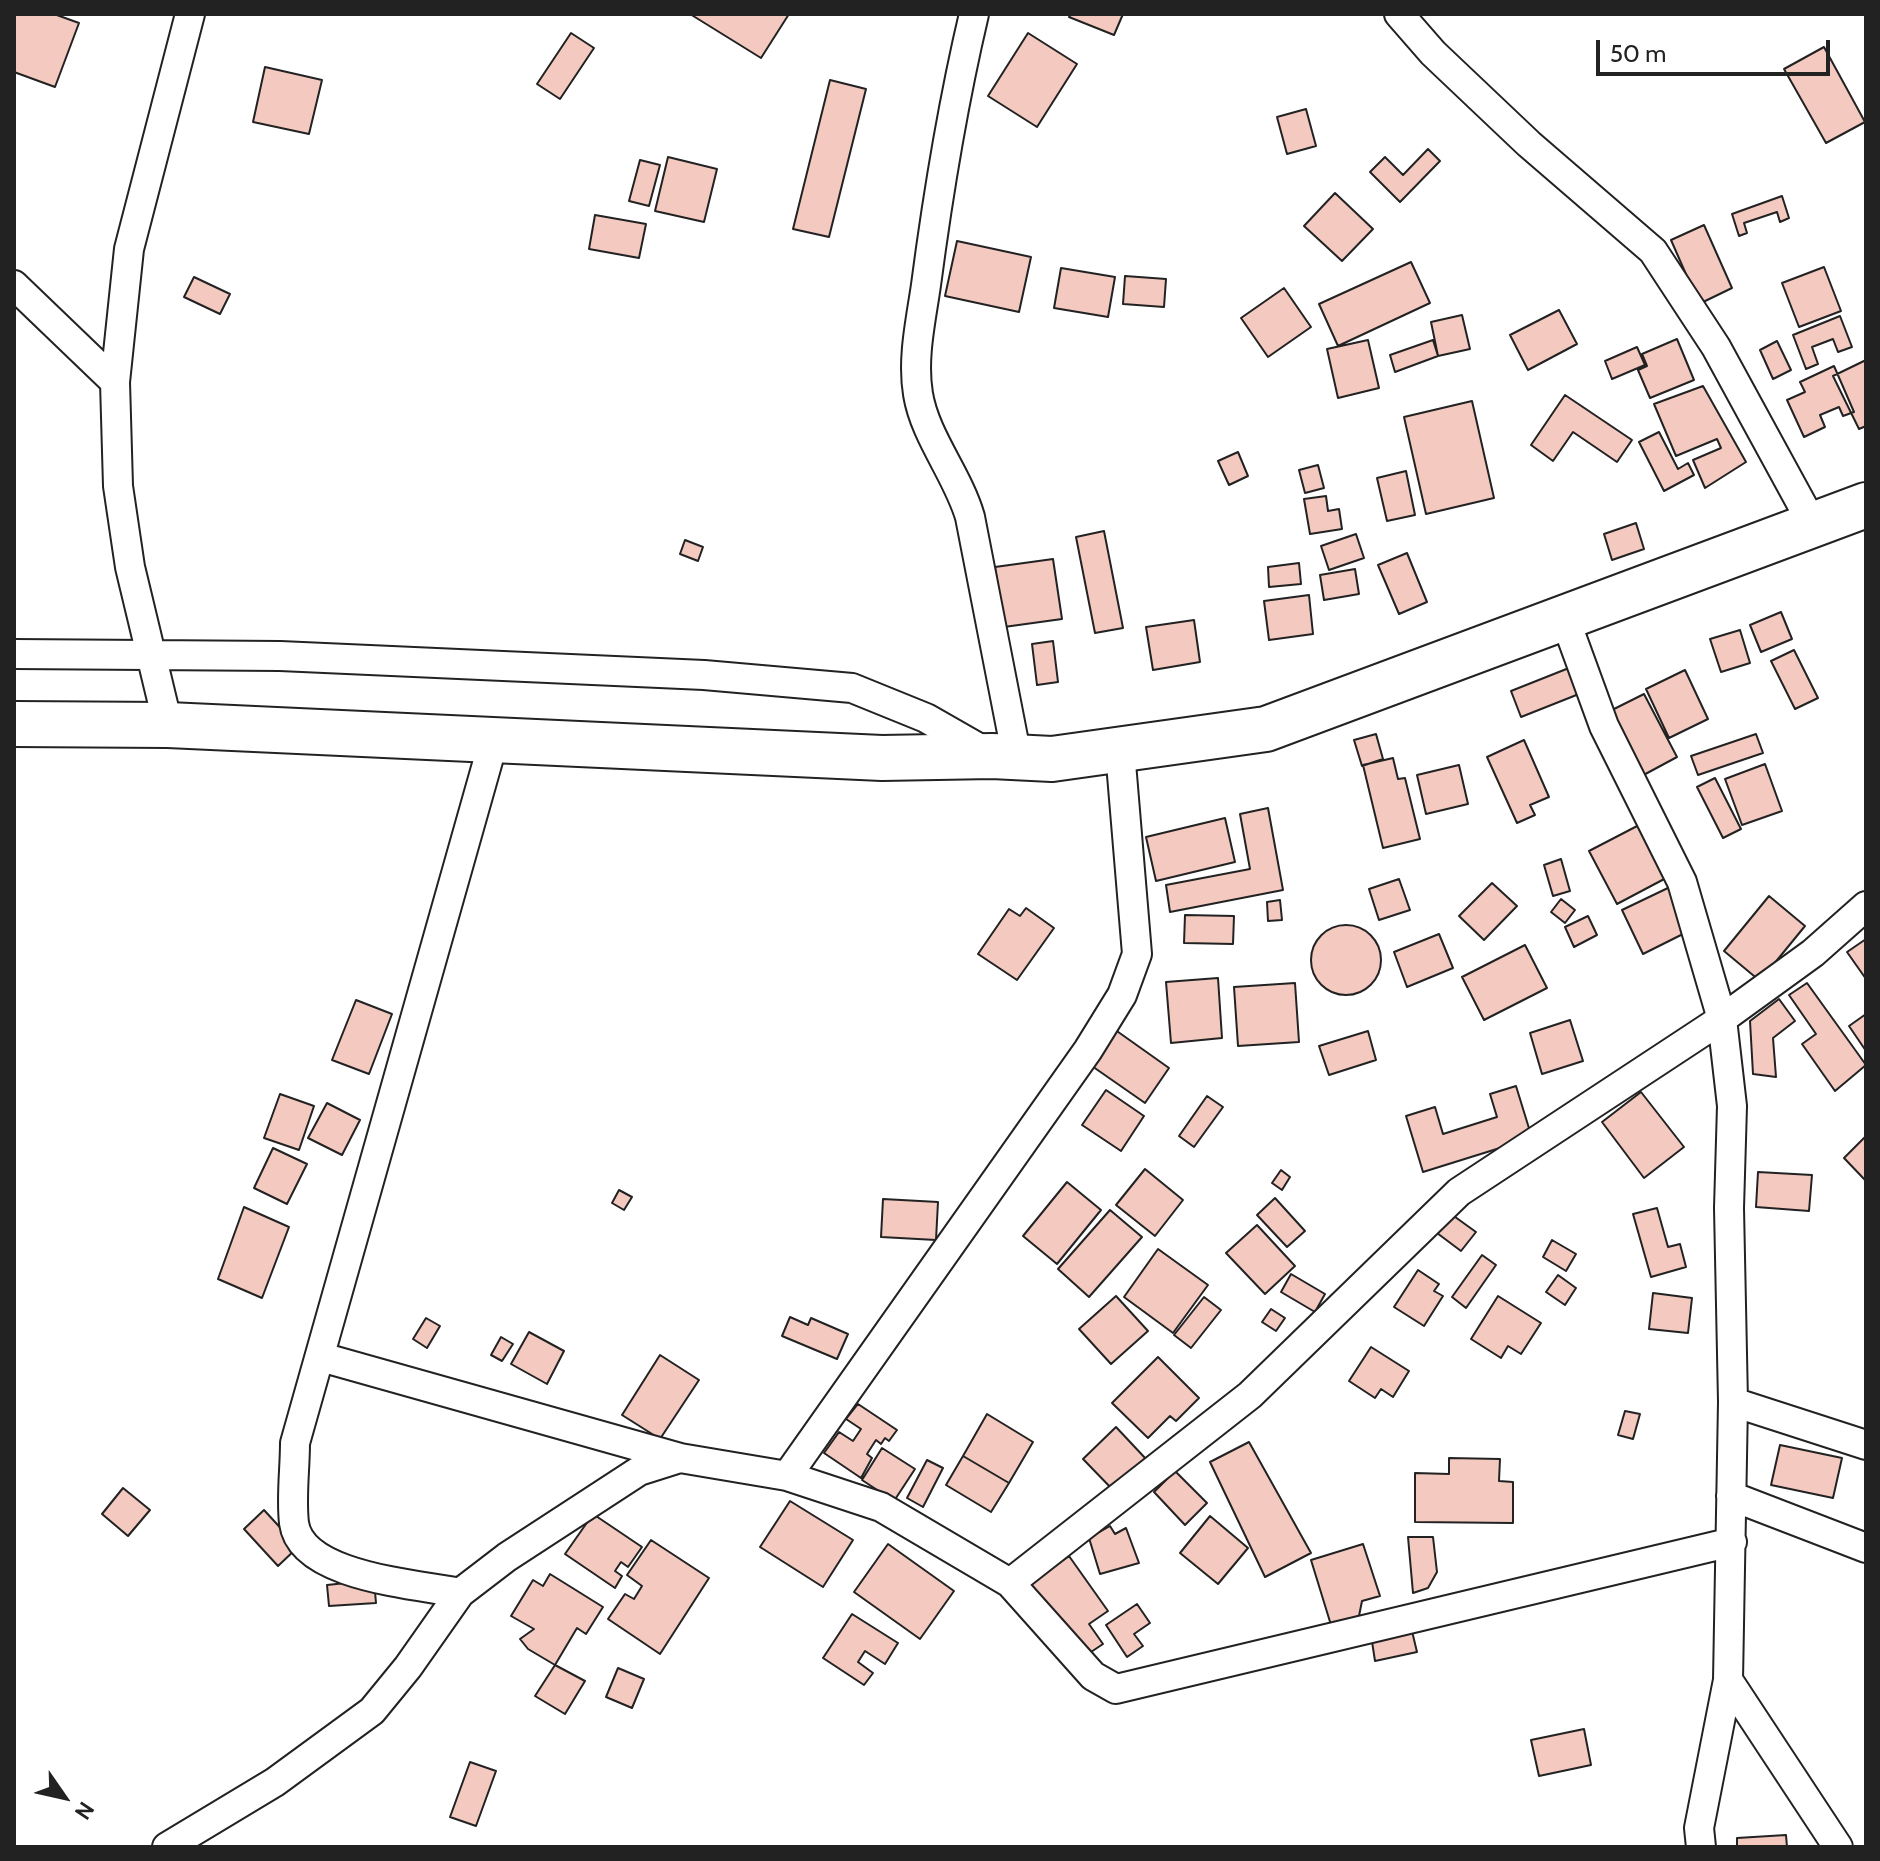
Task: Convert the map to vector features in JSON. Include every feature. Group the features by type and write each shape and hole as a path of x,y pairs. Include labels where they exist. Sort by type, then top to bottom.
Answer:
{"main road":[{"path":"14,724 168,725 493,743 882,758 1052,759 1120,751 1266,729 1866,505"}],"street":[{"path":"168,725 130,567 118,486 115,382 129,249 190,14"},
{"path":"974,14 935,219 915,371 918,397 931,432 964,496 970,517 1004,757"},
{"path":"1399,14 1433,53 1529,144 1653,251 1716,347 1812,523"},
{"path":"14,285 115,382"},
{"path":"1565,619 1604,726 1682,882 1722,1019 1732,1106 1729,1208 1733,1402 1728,1680 1699,1828 1701,1847"},
{"path":"14,654 150,654 704,675 852,688 926,718 1004,757"},
{"path":"460,1593 334,1567 307,1551 294,1525 295,1443 493,743"},
{"path":"787,1476 1088,1050 1122,995 1137,954 1120,751"},
{"path":"1010,1583 1250,1395 1459,1192 1722,1019 1813,953 1866,906"},
{"path":"321,1357 680,1458 787,1476 881,1507 955,1547 1010,1583 1093,1676 1109,1687 1124,1690 1732,1542"},
{"path":"1733,1402 1866,1445"},
{"path":"167,1847 275,1782 372,1711 408,1667 460,1593 639,1471 680,1458"},
{"path":"1731,1496 1866,1548"},
{"path":"1728,1680 1838,1847"}],"building":[{"path":"14,14 54,14 79,23 55,87 14,72"},
{"path":"690,14 789,14 761,58"},
{"path":"1071,14 1123,14 1114,35 1069,17"},
{"path":"571,33 594,48 560,99 537,84"},
{"path":"1028,33 1077,64 1037,127 988,96"},
{"path":"1824,47 1865,122 1826,143 1784,69"},
{"path":"265,67 322,80 309,134 253,122"},
{"path":"830,80 866,89 829,237 793,229"},
{"path":"1306,109 1316,146 1287,154 1277,117"},
{"path":"1428,149 1440,161 1400,202 1370,172 1385,157 1403,175"},
{"path":"668,157 717,169 704,222 655,211"},
{"path":"640,160 660,165 649,206 629,201"},
{"path":"1335,193 1373,229 1342,261 1304,226"},
{"path":"1782,196 1789,218 1780,222 1777,212 1744,223 1747,233 1739,236 1732,214"},
{"path":"595,215 646,224 639,258 589,249"},
{"path":"1704,225 1732,288 1699,304 1671,240"},
{"path":"957,241 1031,257 1019,312 945,296"},
{"path":"1411,262 1430,303 1338,346 1319,304"},
{"path":"1824,267 1841,311 1799,327 1782,283"},
{"path":"1061,268 1115,277 1108,317 1054,308"},
{"path":"1125,276 1166,279 1164,307 1123,304"},
{"path":"194,277 230,294 220,314 184,297"},
{"path":"1284,288 1311,327 1268,357 1241,318"},
{"path":"1559,310 1577,344 1528,370 1510,335"},
{"path":"1462,315 1470,349 1438,356 1431,322"},
{"path":"1840,316 1852,347 1838,352 1833,339 1812,347 1818,364 1806,369 1793,335"},
{"path":"1677,339 1694,380 1650,398 1638,370 1647,366 1642,354"},
{"path":"1368,340 1379,388 1338,398 1327,349"},
{"path":"1433,340 1438,356 1395,372 1390,355"},
{"path":"1777,341 1791,370 1773,379 1760,350"},
{"path":"1637,347 1645,365 1612,379 1605,361"},
{"path":"1866,360 1866,426 1859,429 1833,376"},
{"path":"1834,366 1854,412 1843,416 1839,407 1820,415 1825,427 1804,437 1787,400 1805,392 1800,382"},
{"path":"1703,386 1746,462 1705,488 1693,460 1721,448 1717,439 1676,456 1654,404"},
{"path":"1565,395 1632,440 1617,462 1573,432 1553,461 1531,445"},
{"path":"1472,401 1494,498 1426,514 1404,417"},
{"path":"1659,432 1678,469 1688,463 1694,475 1664,491 1639,442"},
{"path":"1238,452 1248,476 1229,485 1218,461"},
{"path":"1318,465 1324,488 1305,493 1299,470"},
{"path":"1406,471 1415,515 1387,521 1377,478"},
{"path":"1326,496 1328,511 1339,509 1342,529 1310,534 1304,499"},
{"path":"1636,523 1644,549 1612,560 1604,534"},
{"path":"1104,531 1123,628 1095,633 1076,537"},
{"path":"1356,534 1364,558 1329,570 1321,546"},
{"path":"685,540 703,547 698,561 680,554"},
{"path":"1407,553 1427,602 1399,614 1378,565"},
{"path":"1053,559 1062,619 1004,627 995,567"},
{"path":"1299,563 1301,584 1269,587 1268,567"},
{"path":"1355,569 1359,594 1324,600 1320,575"},
{"path":"1309,595 1313,634 1269,640 1264,601"},
{"path":"1781,612 1792,639 1761,652 1750,625"},
{"path":"1194,620 1200,662 1153,670 1146,627"},
{"path":"1740,630 1750,663 1721,672 1710,639"},
{"path":"1053,641 1058,682 1037,685 1032,644"},
{"path":"1794,650 1818,698 1795,709 1771,661"},
{"path":"1574,666 1584,692 1521,717 1511,691"},
{"path":"1685,670 1708,719 1669,738 1646,689"},
{"path":"1644,694 1677,757 1638,778 1604,714"},
{"path":"1376,734 1383,759 1362,766 1354,740"},
{"path":"1756,734 1763,753 1698,775 1691,756"},
{"path":"1524,740 1549,797 1530,805 1535,815 1517,823 1487,757"},
{"path":"1393,758 1398,779 1405,778 1420,839 1383,848 1363,765"},
{"path":"1765,764 1782,811 1742,825 1725,779"},
{"path":"1459,765 1468,804 1426,814 1417,775"},
{"path":"1715,778 1741,829 1723,838 1697,787"},
{"path":"1268,808 1283,890 1170,912 1166,885 1250,869 1240,814"},
{"path":"1225,818 1235,862 1156,881 1146,837"},
{"path":"1641,824 1668,877 1617,904 1589,851"},
{"path":"1561,859 1570,891 1553,896 1544,865"},
{"path":"1399,879 1410,910 1379,920 1369,889"},
{"path":"1492,883 1517,906 1484,940 1459,916"},
{"path":"1670,887 1691,930 1643,954 1622,910"},
{"path":"1769,896 1805,926 1760,981 1724,951"},
{"path":"1561,899 1575,910 1565,923 1551,912"},
{"path":"1280,900 1282,920 1268,921 1267,902"},
{"path":"1026,908 1054,928 1017,980 978,954 1009,909 1020,916"},
{"path":"1185,915 1234,916 1233,944 1184,943"},
{"path":"1588,916 1597,935 1574,947 1565,927"},
{"path":"1346,925 1371,935 1381,960 1371,985 1346,995 1321,985 1311,960 1321,935"},
{"path":"1439,934 1453,968 1407,987 1394,952"},
{"path":"1866,939 1866,979 1847,952"},
{"path":"1525,945 1547,988 1484,1020 1462,977"},
{"path":"1218,978 1222,1038 1171,1043 1166,982"},
{"path":"1295,983 1299,1042 1238,1046 1234,987"},
{"path":"1807,983 1866,1065 1835,1091 1802,1044 1816,1034 1789,995"},
{"path":"1779,999 1795,1021 1773,1038 1776,1077 1753,1074 1750,1021"},
{"path":"356,1000 392,1014 369,1074 332,1060"},
{"path":"1866,1014 1866,1051 1849,1026"},
{"path":"1570,1020 1583,1061 1542,1074 1530,1033"},
{"path":"1114,1029 1169,1068 1145,1103 1089,1064"},
{"path":"1368,1031 1376,1060 1329,1075 1319,1046"},
{"path":"1516,1086 1532,1138 1423,1172 1406,1116 1435,1107 1443,1134 1497,1117 1490,1094"},
{"path":"1106,1090 1144,1116 1121,1151 1082,1125"},
{"path":"1641,1092 1684,1147 1644,1178 1602,1122"},
{"path":"280,1094 314,1106 299,1150 264,1138"},
{"path":"1207,1096 1223,1107 1194,1147 1179,1136"},
{"path":"327,1103 360,1120 342,1155 308,1138"},
{"path":"1866,1136 1866,1179 1865,1180 1844,1158"},
{"path":"273,1148 307,1164 287,1204 254,1188"},
{"path":"1145,1169 1183,1200 1155,1236 1116,1205"},
{"path":"1281,1170 1290,1177 1282,1190 1272,1183"},
{"path":"1758,1172 1812,1175 1809,1211 1756,1207"},
{"path":"1067,1182 1101,1210 1057,1264 1023,1236"},
{"path":"619,1190 632,1197 624,1210 612,1203"},
{"path":"1275,1198 1305,1231 1287,1247 1257,1215"},
{"path":"883,1199 938,1202 936,1240 881,1237"},
{"path":"244,1207 289,1227 262,1298 218,1279"},
{"path":"1657,1208 1668,1247 1680,1244 1686,1267 1651,1277 1633,1214"},
{"path":"1110,1210 1142,1237 1089,1297 1058,1269"},
{"path":"1451,1214 1476,1232 1461,1251 1437,1233"},
{"path":"1257,1225 1295,1266 1265,1294 1226,1253"},
{"path":"1552,1240 1576,1254 1566,1271 1543,1257"},
{"path":"1158,1249 1208,1285 1173,1333 1124,1297"},
{"path":"1482,1255 1496,1265 1466,1308 1452,1297"},
{"path":"1418,1270 1439,1284 1434,1291 1443,1296 1424,1326 1394,1307"},
{"path":"1291,1274 1325,1294 1315,1312 1281,1292"},
{"path":"1558,1275 1576,1288 1565,1305 1546,1292"},
{"path":"1653,1293 1692,1298 1688,1333 1649,1329"},
{"path":"1116,1296 1148,1331 1111,1364 1079,1329"},
{"path":"1498,1296 1541,1323 1521,1354 1508,1346 1501,1358 1471,1339"},
{"path":"1204,1297 1221,1310 1191,1348 1174,1335"},
{"path":"1271,1309 1285,1318 1276,1331 1262,1322"},
{"path":"790,1317 808,1325 811,1318 848,1334 837,1359 782,1336"},
{"path":"426,1318 440,1326 427,1348 413,1339"},
{"path":"529,1332 564,1351 547,1384 511,1364"},
{"path":"501,1337 513,1344 502,1361 491,1355"},
{"path":"1371,1347 1409,1371 1393,1397 1381,1389 1375,1398 1349,1381"},
{"path":"660,1355 699,1380 660,1439 622,1415"},
{"path":"1158,1357 1199,1398 1176,1421 1170,1416 1148,1438 1112,1403"},
{"path":"858,1404 897,1430 889,1441 885,1438 881,1444 876,1440 867,1454 872,1458 861,1478 824,1453 839,1432 853,1441 861,1429 846,1419"},
{"path":"1625,1411 1640,1414 1633,1439 1618,1435"},
{"path":"987,1414 1033,1442 1009,1483 963,1456"},
{"path":"1116,1427 1146,1459 1113,1490 1083,1459"},
{"path":"1249,1442 1311,1553 1265,1577 1210,1462"},
{"path":"1780,1445 1842,1458 1833,1498 1771,1485"},
{"path":"882,1448 915,1469 894,1501 862,1480"},
{"path":"963,1456 1009,1483 991,1512 946,1485"},
{"path":"1449,1458 1500,1459 1499,1481 1513,1482 1513,1523 1415,1522 1415,1473 1449,1474"},
{"path":"927,1460 943,1468 923,1507 907,1498"},
{"path":"1175,1471 1207,1503 1185,1525 1154,1492"},
{"path":"123,1488 150,1510 128,1536 102,1514"},
{"path":"790,1501 853,1540 823,1587 760,1547"},
{"path":"264,1510 298,1547 278,1566 244,1529"},
{"path":"593,1514 642,1547 628,1567 621,1562 615,1571 622,1576 615,1588 565,1554"},
{"path":"1210,1516 1248,1548 1218,1584 1180,1553"},
{"path":"1110,1526 1115,1534 1126,1528 1139,1563 1100,1574 1089,1538"},
{"path":"1408,1537 1433,1537 1437,1572 1428,1588 1413,1593"},
{"path":"651,1540 709,1578 660,1654 608,1619 625,1594 634,1599 642,1586 627,1575"},
{"path":"888,1544 954,1591 920,1639 854,1592"},
{"path":"1363,1544 1380,1596 1362,1601 1359,1616 1331,1625 1311,1560"},
{"path":"1069,1556 1108,1611 1089,1624 1103,1644 1082,1658 1030,1584"},
{"path":"550,1574 603,1607 586,1634 577,1628 555,1665 528,1649 520,1639 534,1629 511,1616 533,1580 543,1586"},
{"path":"374,1580 376,1603 329,1606 327,1585"},
{"path":"1137,1604 1150,1623 1134,1634 1143,1646 1127,1657 1106,1625"},
{"path":"852,1614 898,1643 885,1664 865,1651 858,1662 873,1673 864,1685 823,1658"},
{"path":"1411,1627 1417,1652 1375,1661 1371,1635"},
{"path":"555,1665 585,1681 565,1714 535,1696"},
{"path":"618,1668 644,1679 632,1708 606,1697"},
{"path":"1584,1729 1591,1765 1539,1776 1531,1740"},
{"path":"470,1762 496,1771 476,1826 450,1817"},
{"path":"1786,1835 1787,1847 1737,1847 1737,1838"}]}
